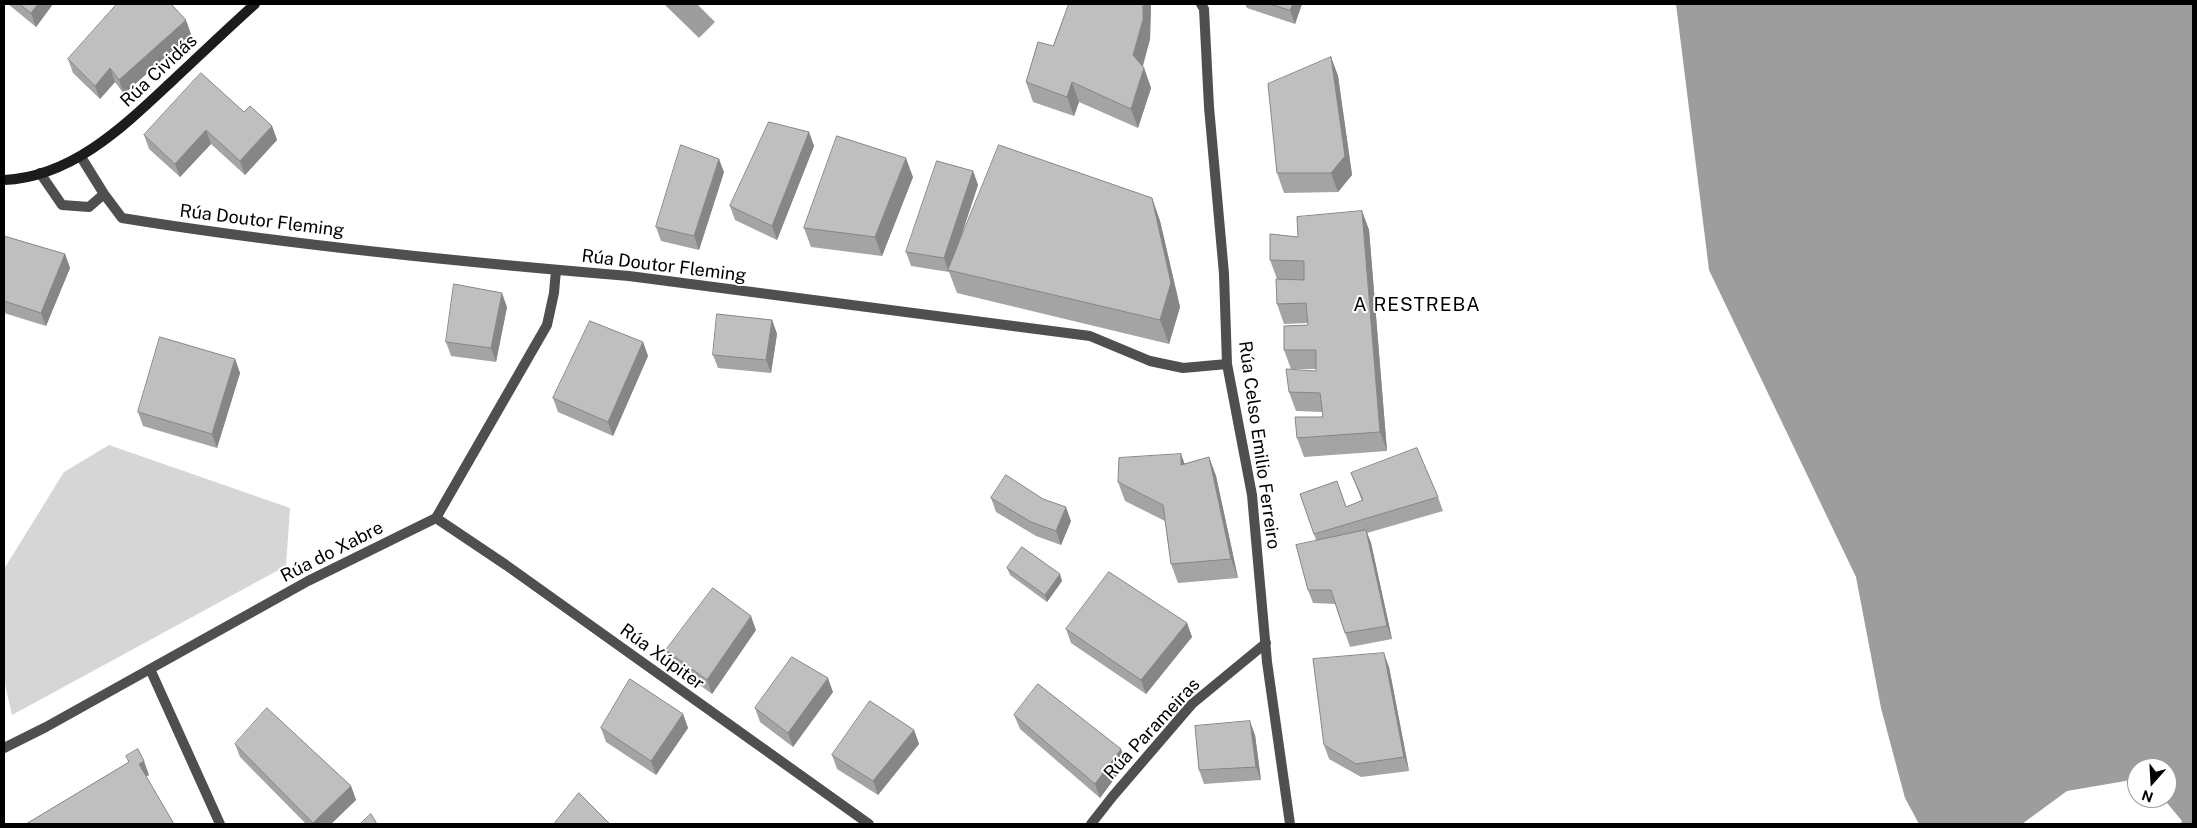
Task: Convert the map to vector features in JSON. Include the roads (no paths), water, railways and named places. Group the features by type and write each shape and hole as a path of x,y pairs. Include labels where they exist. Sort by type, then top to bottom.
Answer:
{"main road":[{"name":"Rúa Cividás","path":"81,157 131,119 255,4"},
{"path":"4,180 40,173 81,157"}],"street":[{"name":"Rúa Celso Emilio Ferreiro","path":"1202,7 1224,274 1227,364 1252,495 1266,643 1290,824"},
{"name":"Rúa Doutor Fleming","path":"81,157 104,194 122,218 218,234 629,276 1090,336 1150,361 1183,368 1227,364"},
{"path":"40,173 62,205 89,207 104,194"},
{"path":"436,518 547,325 554,293 556,270"},
{"name":"Rúa do Xabre","path":"4,748 46,727 308,580 436,518"},
{"name":"Rúa Xúpiter","path":"436,518 506,565 869,824"},
{"name":"Rúa Parameiras","path":"1091,824 1192,704 1266,643"},
{"path":"150,669 220,824"}],"district":[{"name":"A RESTREBA","path":"1417,305"}]}
